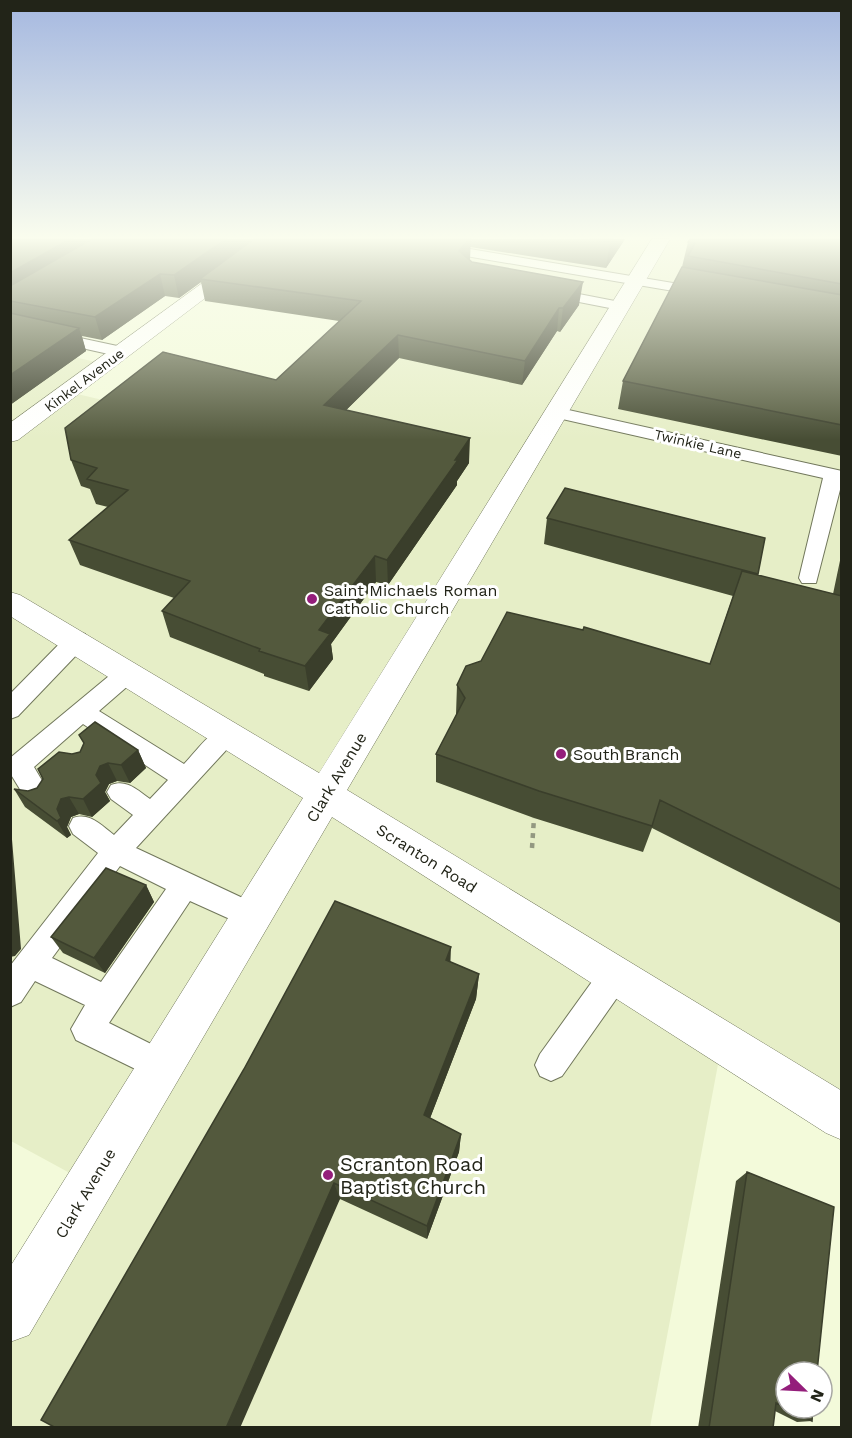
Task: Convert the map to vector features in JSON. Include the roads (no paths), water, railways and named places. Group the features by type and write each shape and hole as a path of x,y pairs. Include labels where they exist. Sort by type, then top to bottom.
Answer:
{"street":[{"name":"Kinkel Avenue","path":"10,435 183,306"},
{"name":"Clark Avenue","path":"10,1316 620,306"},
{"name":"Scranton Road","path":"10,602 129,672 842,1117"}],"lane":[{"path":"10,327 113,358"},
{"path":"10,343 113,358"},
{"name":"Twinkie Lane","path":"555,412 837,476"},
{"path":"809,578 837,476"},
{"path":"10,710 77,640"},
{"path":"38,796 20,765 129,672"},
{"path":"83,712 185,778"},
{"path":"10,992 116,851 150,813 229,734"},
{"path":"49,741 71,757"},
{"path":"120,792 150,813"},
{"path":"82,826 116,851 252,916"},
{"path":"162,1066 87,1029 185,885"},
{"path":"30,963 106,1000"},
{"path":"551,1065 615,975"}],"place":[{"name":"Saint Michaels Roman Catholic Church","path":"312,599"},
{"name":"South Branch","path":"561,754"},
{"name":"Scranton Road Baptist Church","path":"328,1175"}]}
